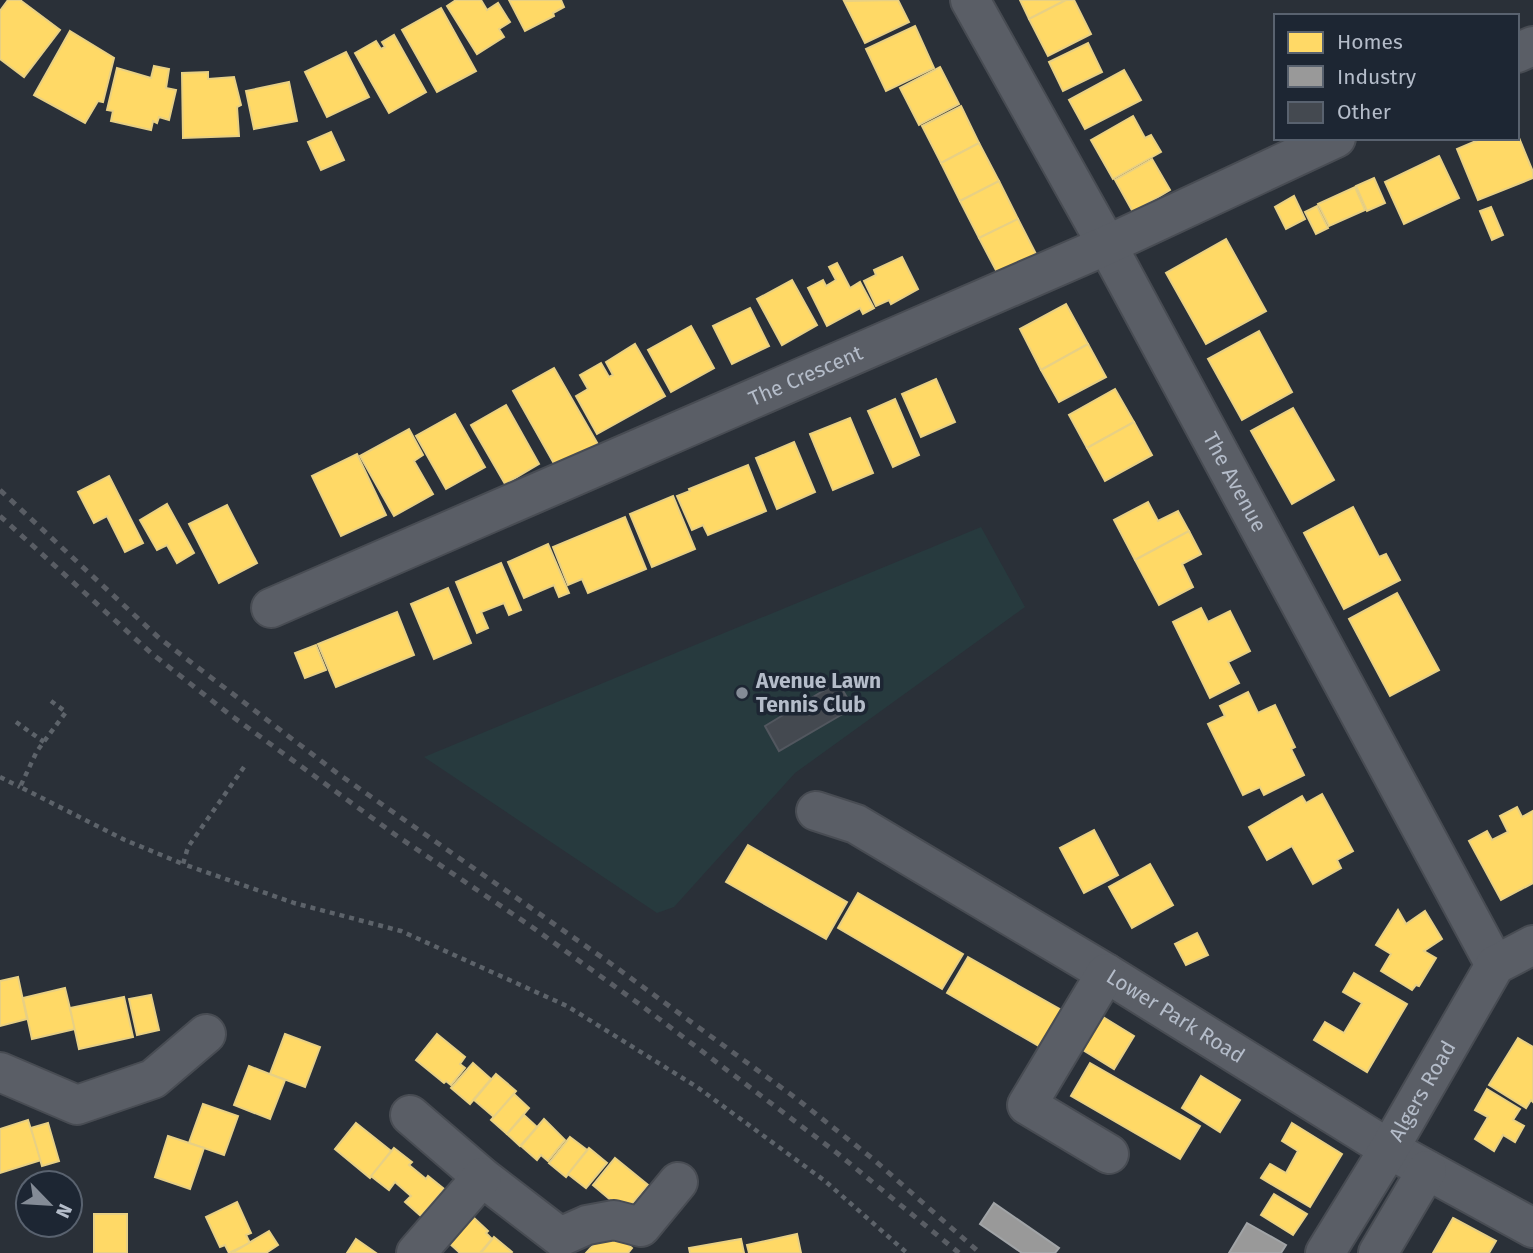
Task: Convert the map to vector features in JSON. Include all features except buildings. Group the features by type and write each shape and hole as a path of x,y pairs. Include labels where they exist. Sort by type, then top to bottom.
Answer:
{"street":[{"name":"The Avenue","path":"970,0 1107,246 1495,965"},
{"name":"The Crescent","path":"271,608 1107,246 1332,140"},
{"name":"Lower Park Road","path":"816,811 856,824 1106,973 1389,1149 1533,1228"},
{"path":"1495,965 1533,946"},
{"name":"Algers Road","path":"1325,1253 1389,1149 1495,965"},
{"path":"1106,973 1027,1105 1109,1154"},
{"path":"0,1072 77,1105 153,1079 205,1034"},
{"path":"410,1115 481,1177 560,1237 587,1225 614,1220 640,1227 678,1182"},
{"path":"1378,1253 1427,1170"},
{"path":"416,1253 481,1177"}],"path":[{"path":"20,787 37,751 66,712 51,701"},
{"path":"16,722 44,742"},
{"path":"183,864 188,847 244,767"},
{"path":"0,777 125,840 183,864 294,903 401,931 568,1006 697,1087 825,1181 907,1253"}],"green space":[{"name":"Avenue Lawn Tennis Club","path":"981,527 1025,607 795,773 674,907 657,913 424,757"}],"railway":[{"path":"0,490 159,638 337,773 610,963 797,1099 873,1159 980,1253"},
{"path":"0,516 151,653 229,714 397,836 532,927 642,1006 837,1153 959,1253"}],"place":[{"name":"Avenue Lawn Tennis Club","path":"742,693"}]}
